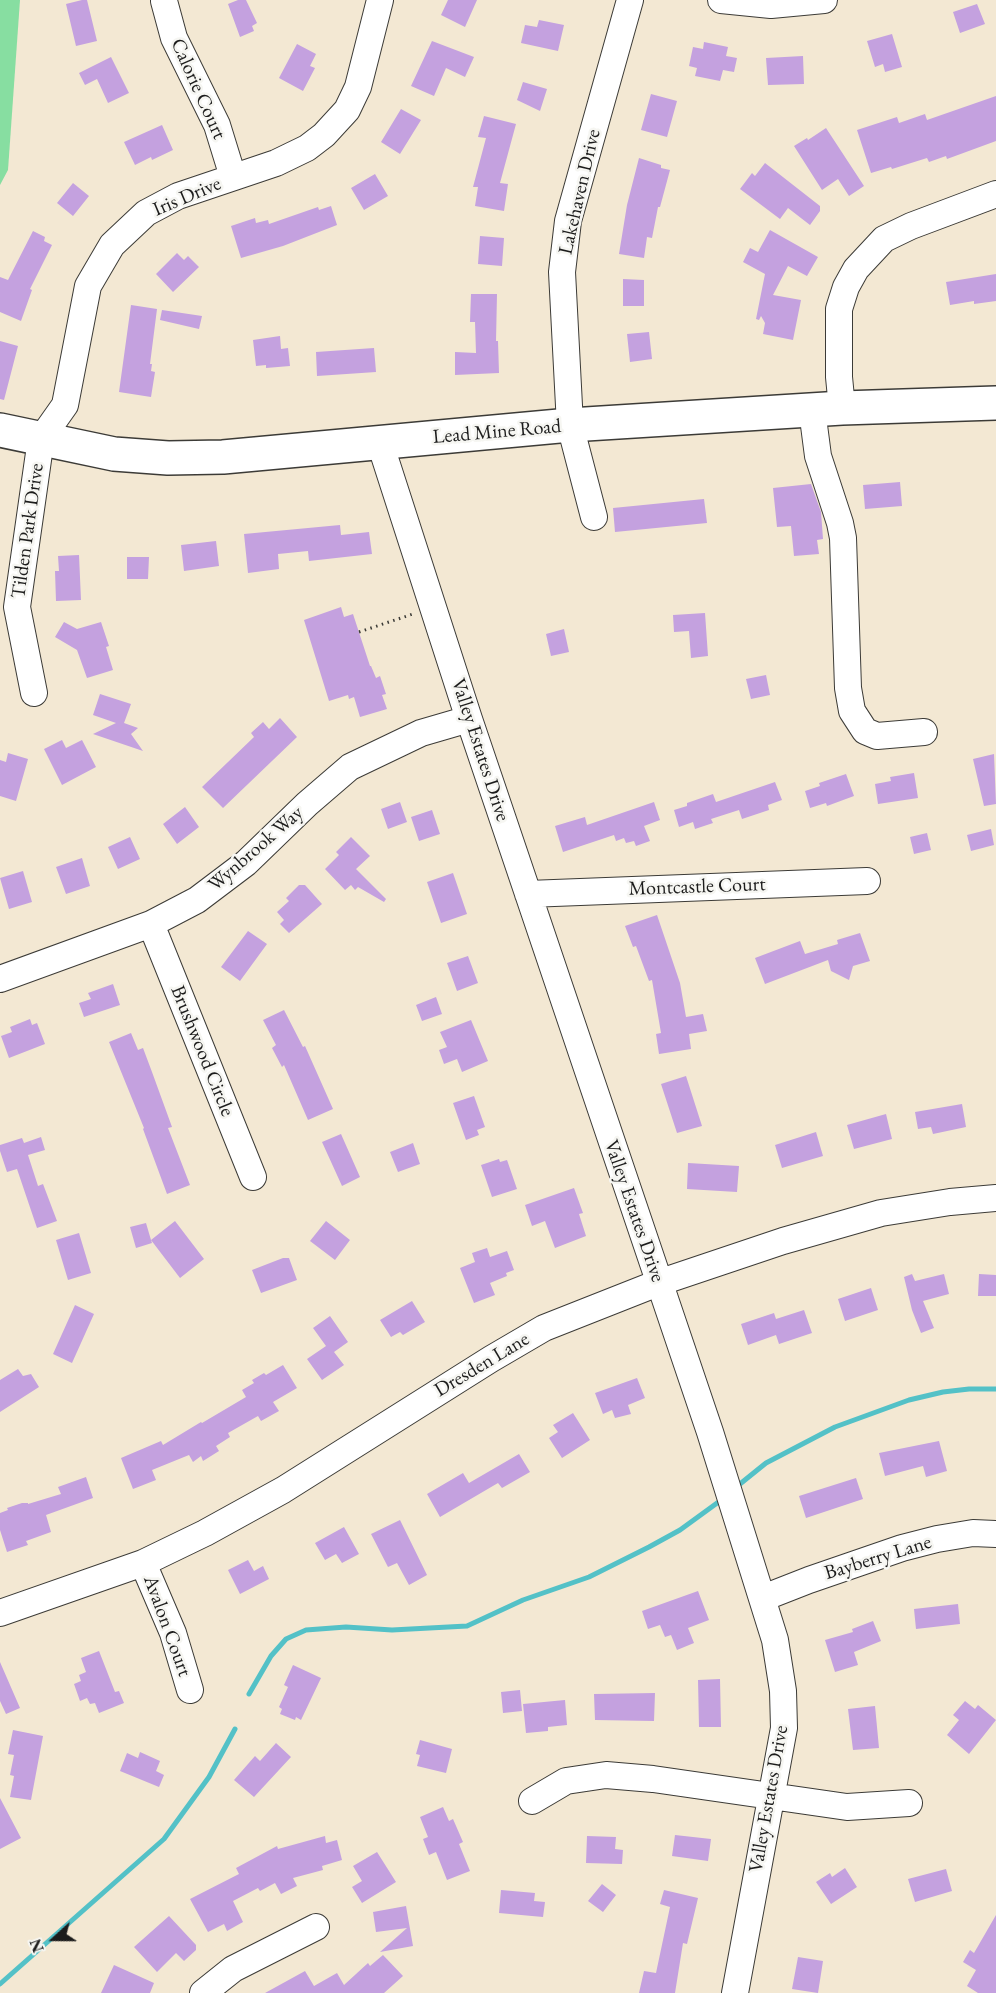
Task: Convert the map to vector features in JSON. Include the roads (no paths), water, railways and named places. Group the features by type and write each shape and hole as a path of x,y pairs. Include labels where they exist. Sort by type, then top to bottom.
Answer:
{"main road":[{"name":"Lead Mine Road","path":"0,430 114,454 168,458 223,457 570,425 827,409 996,403"}],"street":[{"name":"Iris Drive","path":"41,439 65,405 88,286 112,245 146,213 178,196 276,164 307,148 324,135 347,110 358,87 380,0"},
{"name":"Lakehaven Drive","path":"594,517 570,425 562,272 568,221 630,0"},
{"path":"721,0 752,5 771,5 824,0"},
{"name":"Calorie Court","path":"164,1 174,38 217,125 233,177"},
{"path":"924,732 877,736 865,731 852,711 849,688 843,538 818,456 827,409 839,377 837,330 839,309 846,287 856,269 884,239 911,226 996,194"},
{"name":"Tilden Park Drive","path":"34,693 17,607 41,439"},
{"name":"Valley Estates Drive","path":"380,443 528,894 710,1432 776,1640 783,1691 784,1728 735,1993"},
{"name":"Wynbrook Way","path":"0,979 151,924 197,900 246,863 307,804 350,767 421,733 470,719"},
{"name":"Montcastle Court","path":"528,894 867,881"},
{"name":"Brushwood Circle","path":"151,924 253,1177"},
{"name":"Dresden Lane","path":"0,1613 143,1563 205,1533 273,1496 544,1328 658,1283 783,1241 881,1213 950,1202 996,1198"},
{"name":"Bayberry Lane","path":"763,1598 808,1580 928,1541 973,1533 996,1534"},
{"name":"Avalon Court","path":"143,1563 173,1633 190,1690"},
{"path":"532,1802 566,1781 606,1775 653,1779 847,1807 909,1803"},
{"path":"203,1993 233,1969 316,1927"}],"waterway":[{"path":"735,1488 766,1463 835,1427 909,1400 943,1392 996,1389"},
{"path":"249,1694 271,1656 286,1639 306,1630 346,1627 392,1630 467,1626 523,1600 589,1577 680,1530 724,1498"},
{"path":"0,1984 164,1839 209,1777 235,1729"}]}
